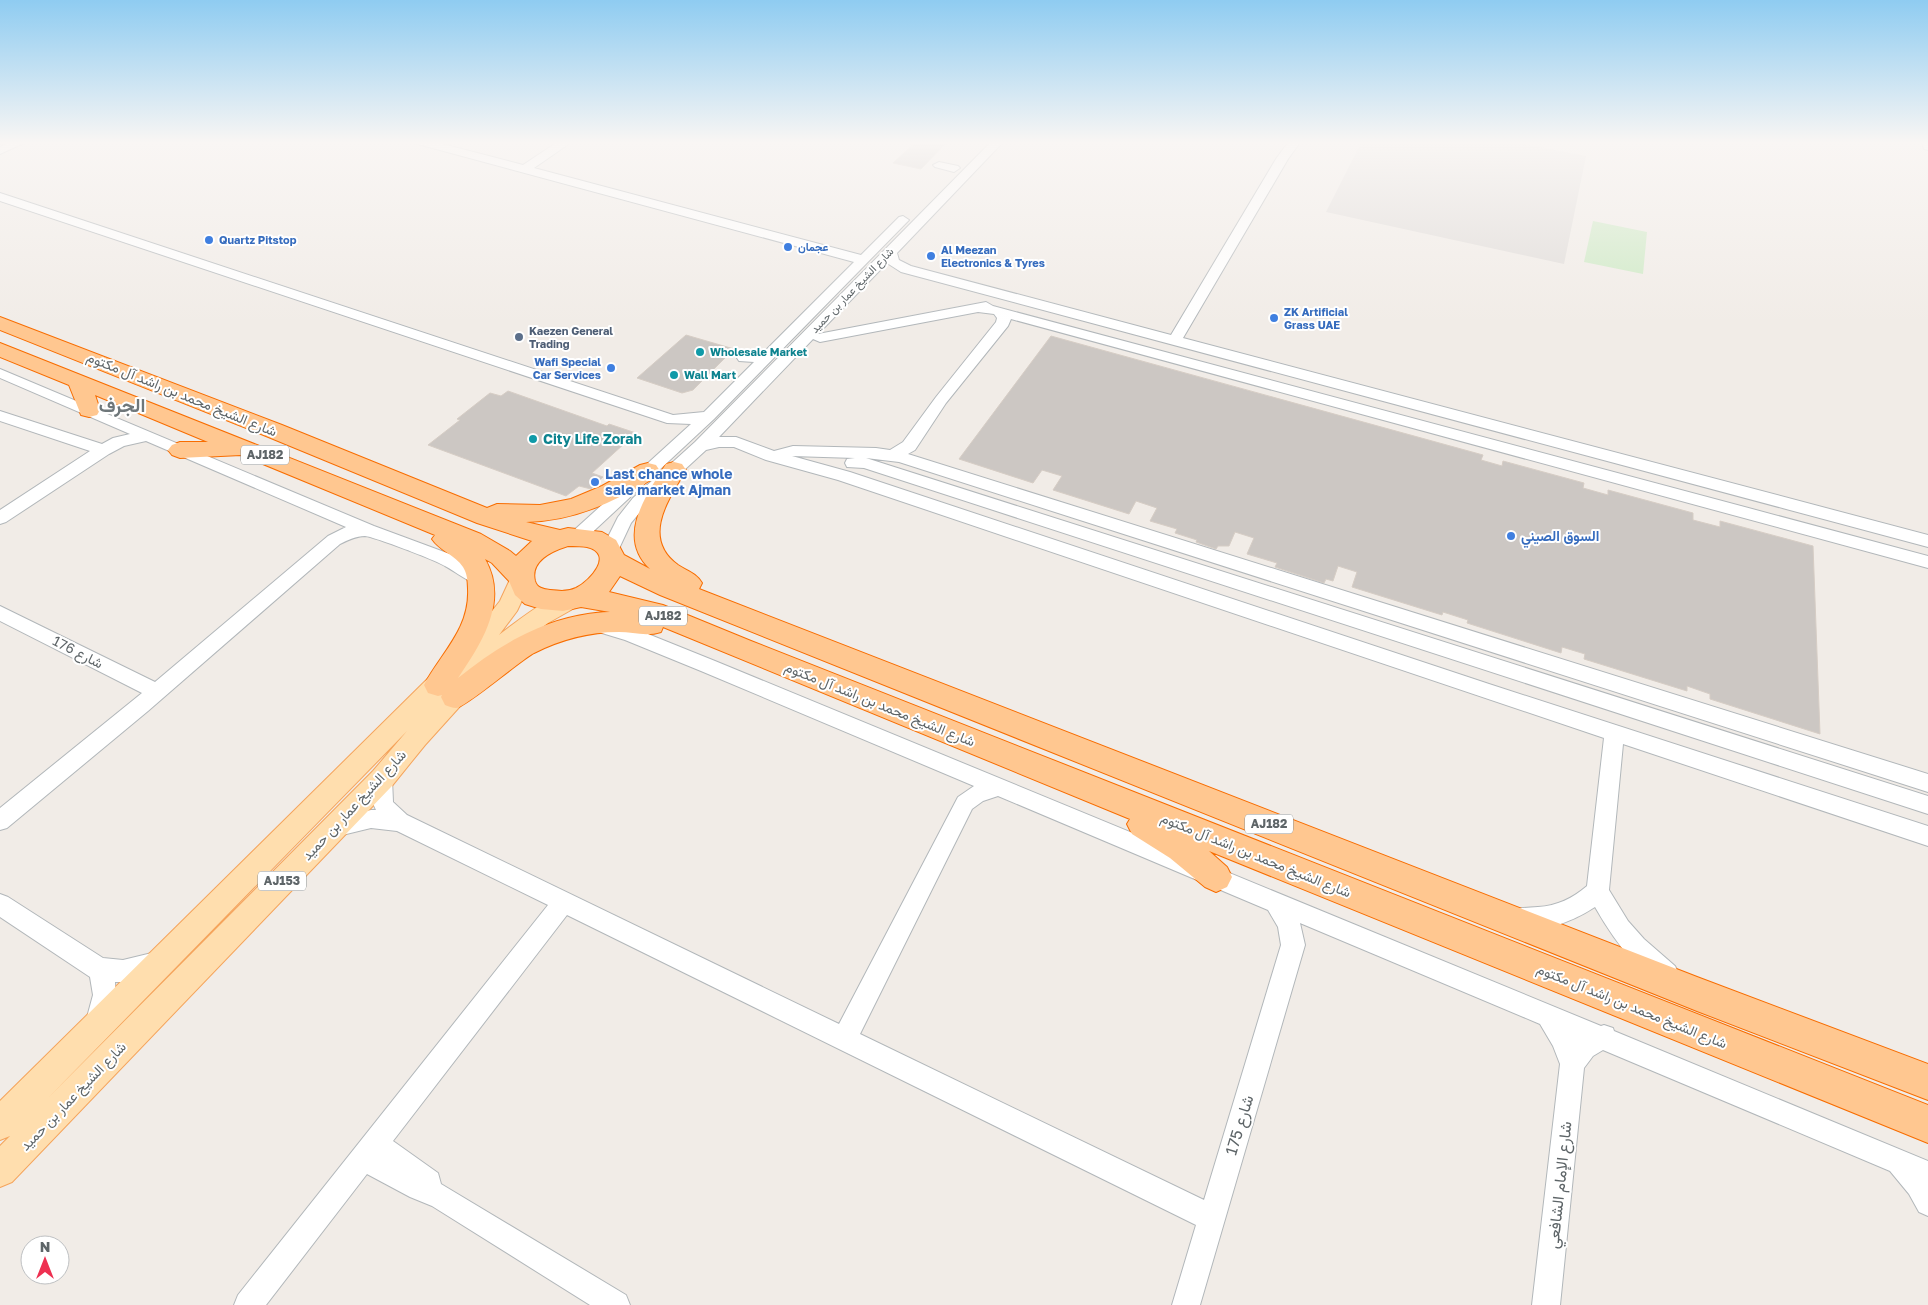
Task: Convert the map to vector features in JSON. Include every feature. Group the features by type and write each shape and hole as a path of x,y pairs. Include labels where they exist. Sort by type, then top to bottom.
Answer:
{"highway":[{"name":"شارع الشيخ محمد بن راشد آل مكتوم","path":"0,323 396,479 519,530 568,538"},
{"name":"شارع الشيخ محمد بن راشد آل مكتوم","path":"0,348 426,520 488,548 520,578"},
{"path":"79,381 89,410"},
{"path":"180,450 249,448"},
{"path":"674,470 651,510 646,524 649,547 653,558 674,576 737,603 754,620"},
{"path":"466,509 531,514 566,510 599,499 648,471"},
{"path":"426,520 438,534 472,561 480,578 482,604 475,626 447,691"},
{"path":"568,538 598,540 612,556 611,571 605,581 594,590 575,599 546,601 536,598 523,587 520,578 522,568 532,554 549,542 568,538"},
{"name":"AJ182","path":"612,556 651,581 754,620 1697,994 1928,1082"},
{"name":"شارع الشيخ محمد بن راشد آل مكتوم","path":"575,599 623,604 654,612 741,649 1928,1124"},
{"path":"447,691 492,666 519,648 564,628 592,623 615,622 651,625 710,648 741,649"},
{"path":"1072,781 1089,797 1160,832 1202,863 1216,877"}],"main road":[{"name":"شارع الشيخ عمار بن حميد","path":"0,1170 382,779 416,738 447,691 495,625 512,599 520,578"},
{"name":"شارع الشيخ عمار بن حميد","path":"0,1124 165,960 447,691 513,636 540,617 575,599"}],"street":[{"path":"15,202 672,420 709,416"},
{"path":"659,202 770,229 868,265 906,270 1022,296 1039,306 1174,341 1222,349 1928,542"},
{"name":"شارع الشيخ عمار بن حميد","path":"612,556 624,521 639,502 701,446 852,290 868,265 902,220 920,202"},
{"name":"شارع الشيخ عمار بن حميد","path":"568,538 603,515 709,416 767,356 829,284 890,252 938,202"},
{"path":"1174,341 1257,202"},
{"path":"882,222 902,220"},
{"path":"890,252 893,262 906,270"},
{"path":"754,392 783,376 850,308 854,301 852,290"},
{"path":"820,338 975,307 993,305 1031,308 1039,306"},
{"path":"975,307 1928,562"},
{"path":"894,455 908,446 941,400 1003,323 1004,318 999,312"},
{"path":"744,358 767,356"},
{"path":"2,376 89,410 368,530 449,560 480,578"},
{"path":"0,416 106,448"},
{"path":"727,419 727,432 736,442"},
{"path":"672,420 678,428 682,442"},
{"path":"106,448 117,434 118,424"},
{"path":"0,518 106,448 147,436"},
{"path":"701,446 719,442 736,442 772,456 844,476 1489,692 1926,835 1923,804 865,463 856,462 848,465 843,470 844,476"},
{"path":"772,456 793,451 894,455 1928,783"},
{"path":"334,540 340,529 342,518"},
{"path":"0,821 156,692 334,540 350,532 368,530"},
{"name":"شارع 176","path":"5,621 156,692"},
{"path":"592,623 657,645 1277,904 1604,1037 1928,1174"},
{"path":"1489,692 1493,665"},
{"path":"1639,692 1687,727"},
{"path":"1614,733 1598,891 1620,929 1636,947 1675,980 1697,994"},
{"path":"959,770 964,783 965,803"},
{"path":"382,779 381,797 384,806 388,814 399,822 1212,1218"},
{"path":"844,1039 965,803 976,794 998,787"},
{"path":"332,829 371,819 399,822"},
{"path":"1503,917 1526,919 1548,917 1568,912 1584,903 1598,891"},
{"path":"248,1305 564,902"},
{"path":"0,904 99,969 123,971 137,969 165,960"},
{"path":"1277,904 1289,924 1293,945 1309,932 1331,926"},
{"name":"شارع 175","path":"1186,1305 1293,945"},
{"path":"92,1032 99,1018 105,997 104,979 99,969"},
{"name":"شارع الإمام الشافعي","path":"1546,1305 1572,1064 1563,1039 1548,1015"},
{"path":"1572,1064 1584,1047 1604,1037"},
{"path":"370,1151 419,1188 440,1197 616,1305"},
{"path":"1898,1161 1918,1185 1928,1203"}],"shaded area":[{"path":"1331,202 1577,202 1564,264 1326,212"}],"green space":[{"path":"1593,221 1647,232 1643,274 1584,262"}],"building":[{"path":"686,335 734,349 693,390 682,393 637,378"},
{"name":"السوق الصيني","path":"1051,336 1483,455 1481,460 1502,466 1503,461 1584,483 1583,488 1608,495 1608,490 1693,513 1693,520 1720,527 1720,521 1813,546 1820,734 1710,699 1710,694 1687,686 1687,691 1584,659 1585,654 1562,647 1561,653 1467,623 1468,620 1443,612 1442,615 1352,587 1357,572 1338,566 1333,581 1326,579 1324,583 1275,567 1277,563 1247,554 1254,538 1235,532 1229,546 1218,546 1216,549 1175,533 1177,529 1150,521 1157,508 1136,501 1129,514 1053,490 1062,476 1042,470 1033,483 959,459"},
{"name":"City Life Zorah","path":"508,391 607,426 609,424 636,433 592,473 603,477 591,489 579,486 566,496 428,445 490,393 501,396"}],"place":[{"name":"Quartz Pitstop","path":"209,240"},
{"name":"عجمان","path":"788,247"},
{"name":"Al Meezan Electronics & Tyres","path":"931,256"},
{"name":"ZK Artificial Grass UAE","path":"1274,318"},
{"name":"Kaezen General Trading","path":"519,337"},
{"name":"Wholesale Market","path":"700,352"},
{"name":"Wafi Special Car Services","path":"611,368"},
{"name":"Wall Mart","path":"674,375"},
{"name":"City Life Zorah","path":"533,439"},
{"name":"Last chance whole sale market Ajman","path":"595,482"},
{"name":"السوق الصيني","path":"1511,536"}],"district":[{"name":"الجرف","path":"122,405"}]}
